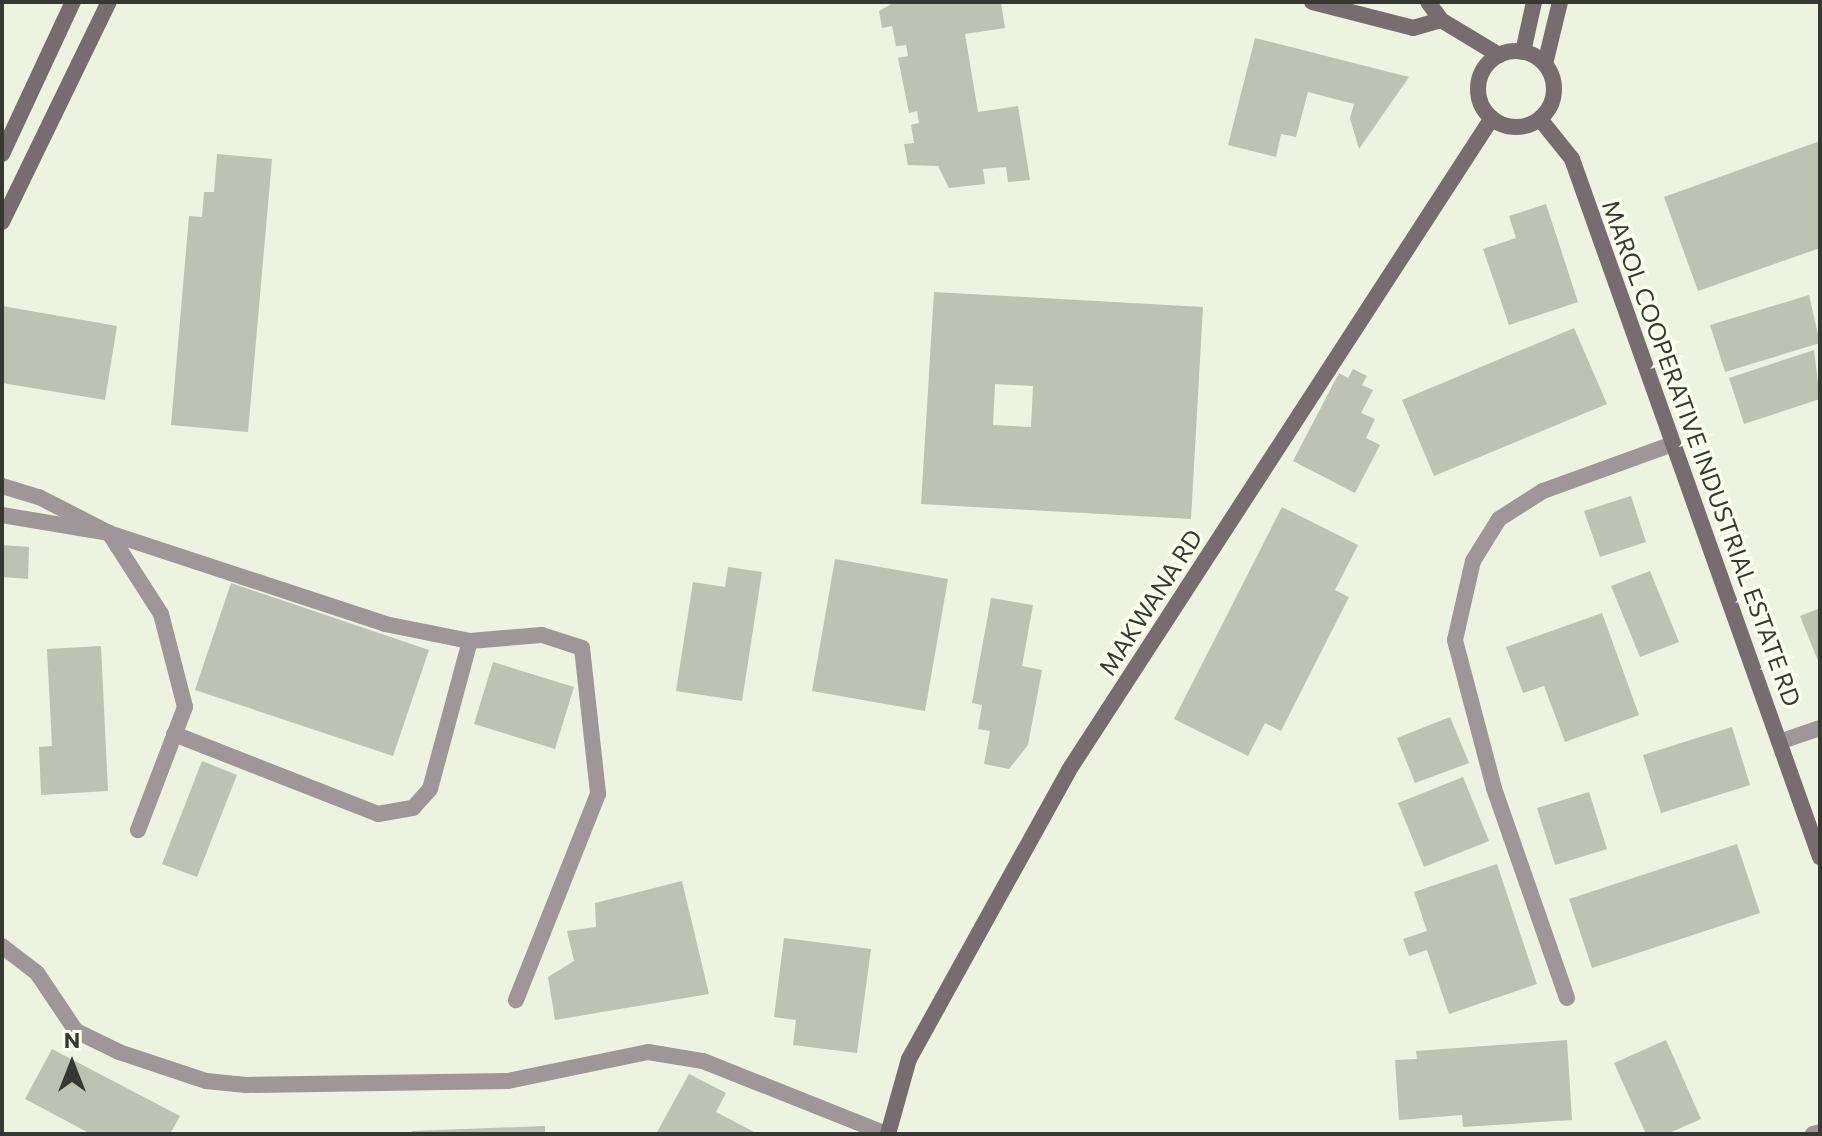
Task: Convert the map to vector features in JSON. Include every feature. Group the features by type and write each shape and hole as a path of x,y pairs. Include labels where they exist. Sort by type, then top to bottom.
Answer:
{"street":[{"path":"2,154 73,2"},
{"path":"2,222 109,2"},
{"path":"1312,2 1413,28 1441,20"},
{"path":"1428,2 1441,20 1499,55"},
{"path":"1523,52 1534,2"},
{"path":"1545,64 1523,52 1499,55 1482,72 1477,86 1479,101 1492,118 1513,128 1540,119 1554,92 1545,64 1560,2"},
{"name":"MAKWANA RD","path":"887,1134 909,1059 1069,770 1492,118"},
{"name":"MAROL COOPERATIVE INDUSTRIAL ESTATE RD","path":"1540,119 1572,159 1820,857"},
{"path":"1567,998 1494,788 1455,640 1473,561 1499,519 1543,491 1673,444"},
{"path":"2,486 39,497 109,533 161,614 185,707 138,830"},
{"path":"2,515 109,533 385,624 470,641 542,635 582,648 598,794 516,1000"},
{"path":"174,734 378,814 413,808 430,789 470,641"},
{"path":"1779,742 1820,728"},
{"path":"2,946 37,973 76,1031 119,1052 206,1081 246,1085 508,1081 648,1052 703,1061 887,1134"},
{"path":"1813,1134 1820,1132"}],"building":[{"path":"895,2 1001,2 1005,28 965,34 978,112 1018,106 1030,180 1008,182 1006,167 983,169 985,184 949,188 938,166 908,165 904,144 914,143 911,125 919,123 917,111 909,113 898,58 908,56 906,45 896,46 892,26 882,28 879,11"},
{"path":"1255,38 1409,77 1359,149 1350,118 1354,104 1308,92 1296,137 1281,134 1276,157 1228,145"},
{"path":"1820,141 1820,248 1698,291 1664,197"},
{"path":"217,154 272,159 248,432 171,425 189,216 202,217 204,192 214,192"},
{"path":"1546,204 1578,302 1509,325 1483,249 1516,238 1509,216"},
{"path":"934,292 1203,307 1191,519 921,504","holes":["995,384 1033,386 1031,427 993,425"]},
{"path":"1809,295 1820,343 1725,372 1710,325"},
{"path":"2,306 117,326 105,400 2,383"},
{"path":"1574,328 1607,404 1434,476 1402,400"},
{"path":"1814,350 1820,399 1744,424 1729,378"},
{"path":"1353,369 1367,376 1362,385 1373,390 1361,413 1375,419 1366,438 1380,445 1355,493 1293,461 1339,373 1348,378"},
{"path":"1631,496 1646,542 1600,557 1584,511"},
{"path":"1282,507 1358,545 1335,590 1349,597 1281,731 1265,723 1248,756 1174,719"},
{"path":"2,545 29,547 28,579 2,577"},
{"path":"835,559 948,579 925,711 812,691"},
{"path":"728,567 762,572 742,701 676,691 693,582 725,587"},
{"path":"1650,571 1679,642 1640,657 1611,586"},
{"path":"231,583 429,650 393,756 195,690"},
{"path":"991,598 1033,605 1022,666 1042,670 1028,745 1009,769 984,764 990,731 978,729 982,705 972,703"},
{"path":"1820,608 1820,666 1800,616"},
{"path":"1602,613 1639,715 1565,742 1544,686 1523,693 1506,647"},
{"path":"101,646 108,791 41,795 39,747 52,746 47,649"},
{"path":"493,662 574,687 555,749 474,724"},
{"path":"1450,717 1469,763 1415,783 1397,738"},
{"path":"1732,727 1750,785 1661,813 1643,755"},
{"path":"202,761 237,775 197,877 162,864"},
{"path":"1463,777 1489,841 1424,867 1398,803"},
{"path":"1589,792 1607,849 1555,865 1537,808"},
{"path":"1737,844 1760,913 1592,968 1569,899"},
{"path":"1497,864 1537,984 1449,1014 1427,950 1409,956 1403,939 1427,931 1414,892"},
{"path":"682,881 709,994 555,1020 548,977 574,961 567,931 596,927 595,903"},
{"path":"784,938 871,949 857,1053 793,1045 796,1020 774,1017"},
{"path":"1567,1040 1572,1120 1463,1127 1462,1115 1399,1120 1395,1060 1417,1059 1416,1051"},
{"path":"1666,1040 1701,1119 1667,1134 1646,1134 1614,1063"},
{"path":"52,1049 180,1116 170,1134 91,1134 25,1099"},
{"path":"689,1074 726,1093 716,1112 758,1134 656,1134"},
{"path":"545,1126 545,1134 412,1134 412,1131"}]}
